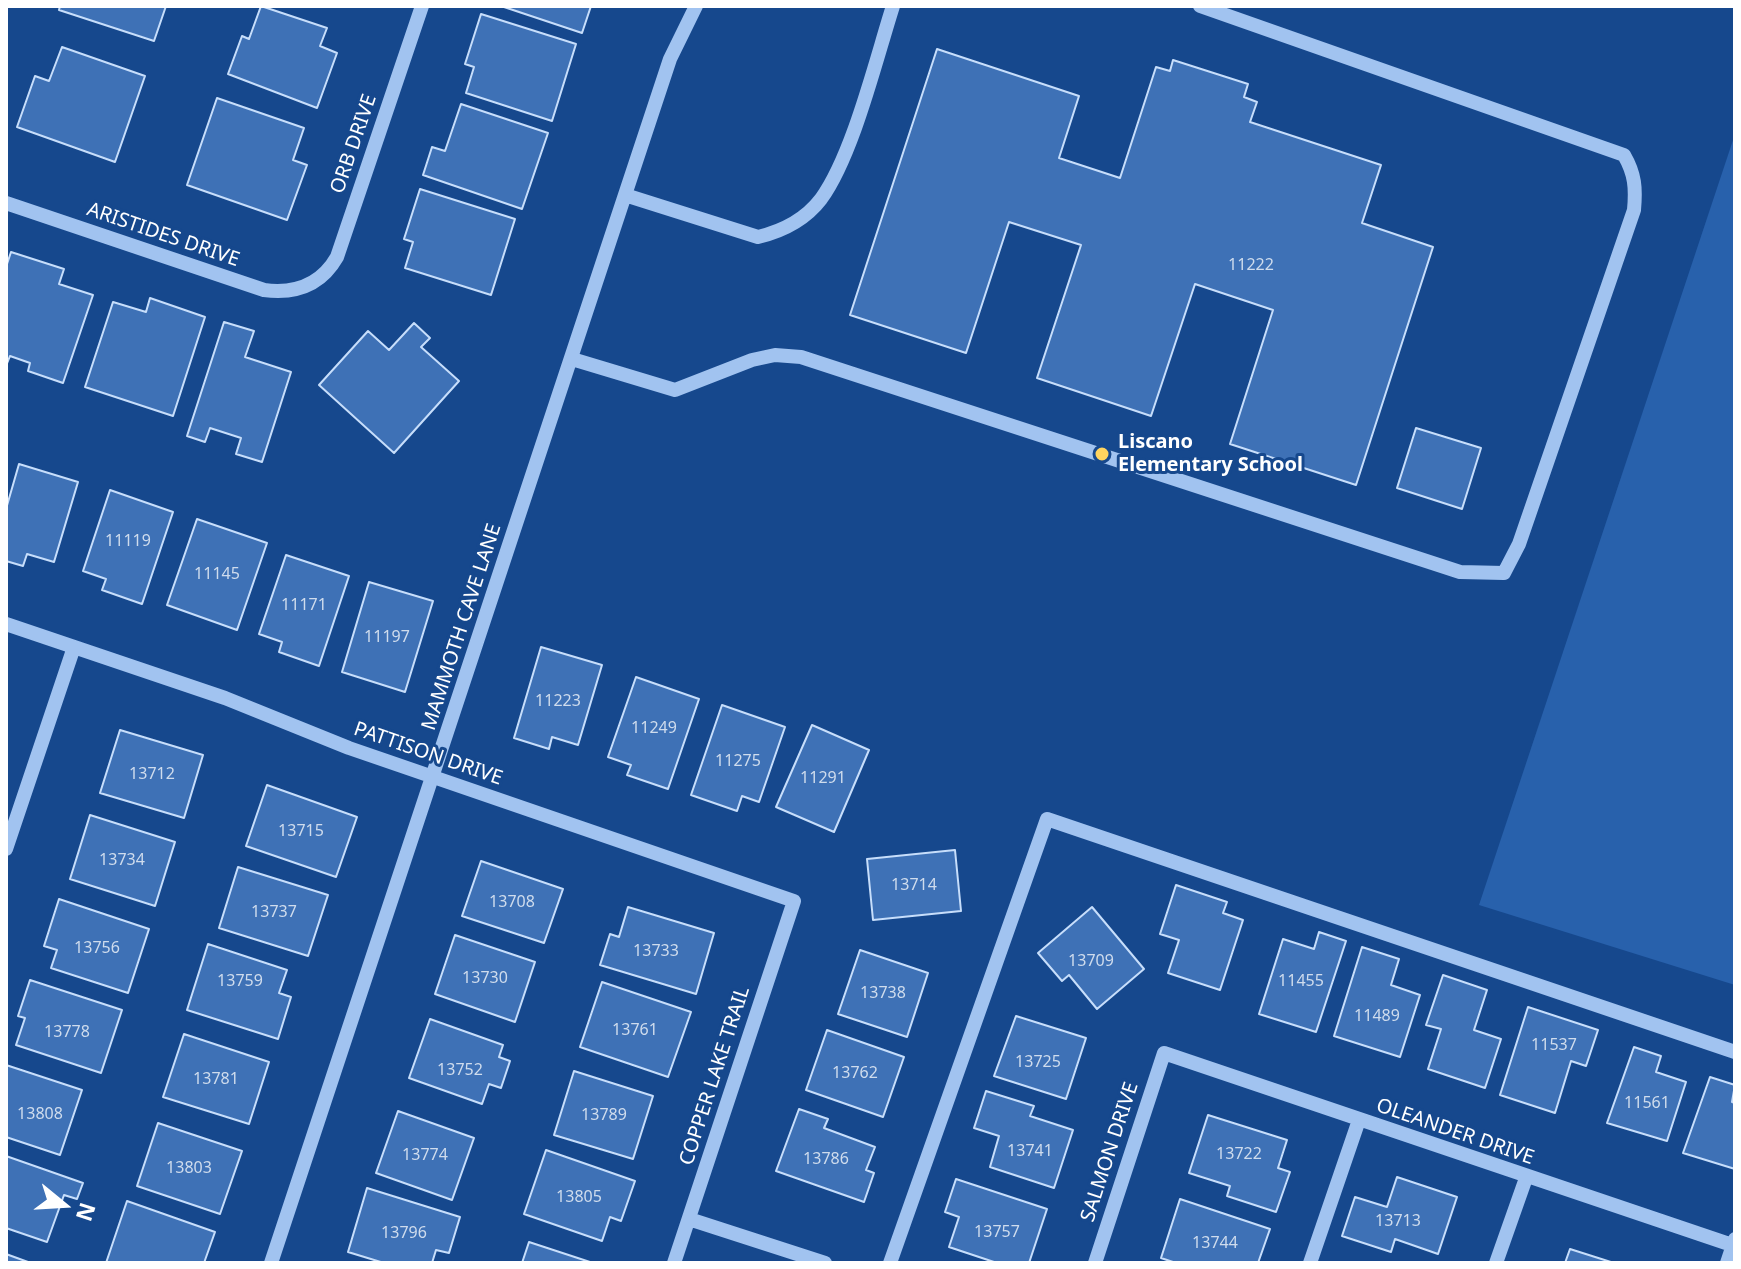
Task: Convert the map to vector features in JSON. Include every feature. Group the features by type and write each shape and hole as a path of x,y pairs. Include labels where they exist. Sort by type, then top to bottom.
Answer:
{"street":[{"name":"ORB DRIVE","path":"309,285 329,269 337,257 422,6"},
{"name":"MAMMOTH CAVE LANE","path":"271,1263 670,59 696,6"},
{"path":"625,195 758,237 780,232 799,220 820,200 834,176 866,94 893,6"},
{"path":"572,359 675,390 752,360 775,355 801,357 1460,572 1504,573 1519,544 1634,210 1635,176 1630,165 1624,155 1200,6"},
{"name":"ARISTIDES DRIVE","path":"6,203 264,290 287,292 309,285"},
{"name":"PATTISON DRIVE","path":"6,624 203,690 349,748 794,901"},
{"path":"6,849 74,647"},
{"path":"890,1263 1047,819 1735,1052"},
{"name":"COPPER LAKE TRAIL","path":"674,1263 794,901"},
{"name":"OLEANDER DRIVE","path":"1164,1053 1526,1178 1734,1243"},
{"name":"SALMON DRIVE","path":"1095,1263 1164,1053"},
{"path":"1310,1263 1359,1120"},
{"path":"1496,1263 1526,1178"},
{"path":"689,1219 825,1263"},
{"path":"1727,1263 1734,1243"}],"shaded area":[{"path":"1735,134 1735,985 1479,905"}],"building":[{"path":"60,6 166,6 154,41 59,10"},
{"path":"261,6 327,28 320,46 337,53 317,108 228,74 242,36 249,39"},
{"path":"501,6 591,6 582,33"},
{"path":"481,14 576,44 552,121 466,93 474,67 465,64"},
{"path":"62,47 145,76 115,162 17,127 35,76 49,81"},
{"path":"937,49 1079,96 1059,158 1120,178 1156,67 1170,71 1173,60 1248,84 1244,97 1257,102 1250,122 1381,165 1362,223 1433,247 1356,485 1230,444 1273,310 1195,284 1151,416 1037,378 1081,245 1009,222 966,353 850,315"},
{"path":"217,98 304,128 293,160 307,165 287,220 187,185"},
{"path":"461,104 548,133 522,209 423,175 432,147 445,151"},
{"path":"420,189 515,219 491,295 405,268 413,242 404,239"},
{"path":"11,252 64,269 59,284 93,295 63,383 28,371 30,363 10,356 6,366 6,267"},
{"path":"150,298 205,317 173,416 85,387 113,302 146,312"},
{"path":"224,322 254,331 245,357 291,372 262,462 236,454 241,438 210,428 205,442 187,436"},
{"path":"414,323 430,338 421,347 459,381 394,453 319,385 368,331 389,350"},
{"path":"1416,428 1481,448 1462,509 1397,488"},
{"path":"19,464 78,482 54,562 27,554 23,566 6,561 6,509"},
{"path":"110,490 173,512 142,604 102,590 106,579 83,571"},
{"path":"197,519 267,543 237,630 167,605"},
{"path":"286,555 349,576 319,666 279,652 282,642 259,634"},
{"path":"369,582 433,601 405,692 342,672"},
{"path":"541,647 602,665 578,745 552,737 549,749 514,738"},
{"path":"636,677 699,699 668,789 627,775 631,765 608,757"},
{"path":"722,705 785,727 759,802 742,796 737,811 691,795"},
{"path":"812,725 869,750 834,832 776,807"},
{"path":"120,730 203,755 184,818 100,793"},
{"path":"267,785 357,817 336,877 246,846"},
{"path":"90,815 175,842 155,906 70,879"},
{"path":"955,850 961,911 873,920 867,859"},
{"path":"481,861 563,889 544,943 462,916"},
{"path":"238,867 328,895 308,956 219,928"},
{"path":"1176,885 1227,902 1223,913 1243,920 1220,990 1168,973 1179,940 1160,934"},
{"path":"59,899 149,929 128,993 51,968 57,950 44,946"},
{"path":"628,907 714,933 696,994 600,965 610,934 619,937"},
{"path":"1092,907 1144,969 1097,1009 1069,975 1062,981 1038,953"},
{"path":"1319,932 1346,941 1316,1032 1259,1014 1283,939 1314,949"},
{"path":"455,935 535,962 515,1022 435,994"},
{"path":"208,944 287,970 279,993 291,997 278,1039 187,1010"},
{"path":"1362,947 1399,959 1391,985 1420,995 1400,1057 1334,1036"},
{"path":"860,950 928,973 907,1037 838,1014"},
{"path":"1443,975 1487,990 1474,1030 1501,1039 1485,1088 1428,1069 1441,1029 1426,1025"},
{"path":"30,980 122,1010 101,1073 16,1045 25,1018 18,1016"},
{"path":"602,982 691,1012 668,1077 580,1047"},
{"path":"1528,1007 1598,1030 1586,1066 1571,1061 1555,1113 1500,1095"},
{"path":"1016,1016 1086,1038 1066,1099 994,1076"},
{"path":"430,1019 503,1045 499,1057 510,1061 501,1088 489,1084 482,1104 409,1078"},
{"path":"827,1030 904,1057 883,1117 806,1090"},
{"path":"184,1034 269,1062 249,1124 163,1097"},
{"path":"1634,1047 1661,1056 1656,1072 1686,1082 1667,1141 1607,1123"},
{"path":"6,1065 82,1090 60,1155 6,1137"},
{"path":"574,1071 653,1096 633,1159 554,1135"},
{"path":"1710,1077 1735,1085 1732,1102 1735,1103 1735,1169 1683,1153"},
{"path":"986,1091 1034,1106 1030,1116 1073,1130 1054,1188 990,1167 999,1136 974,1128"},
{"path":"799,1109 828,1119 824,1128 875,1147 866,1170 874,1173 864,1202 776,1171"},
{"path":"398,1111 474,1138 452,1200 376,1173"},
{"path":"1208,1115 1287,1140 1278,1168 1290,1172 1276,1212 1227,1196 1230,1186 1189,1173"},
{"path":"158,1123 242,1151 220,1214 137,1186"},
{"path":"546,1150 635,1181 621,1221 610,1217 602,1241 524,1214"},
{"path":"6,1156 83,1183 77,1199 64,1195 47,1242 6,1228"},
{"path":"1397,1177 1457,1197 1438,1254 1395,1239 1391,1252 1342,1236 1355,1197 1387,1207"},
{"path":"956,1179 1047,1209 1029,1263 997,1263 949,1247 959,1217 945,1212"},
{"path":"367,1188 460,1217 449,1253 436,1250 432,1263 384,1263 348,1252"},
{"path":"1180,1199 1270,1229 1258,1263 1176,1263 1161,1258"},
{"path":"127,1201 215,1232 204,1263 106,1263"},
{"path":"529,1242 593,1263 522,1263"},
{"path":"1570,1249 1614,1263 1565,1263"},
{"path":"6,1254 28,1262 6,1263"}],"place":[{"name":"Liscano Elementary School","path":"1102,454"}]}
